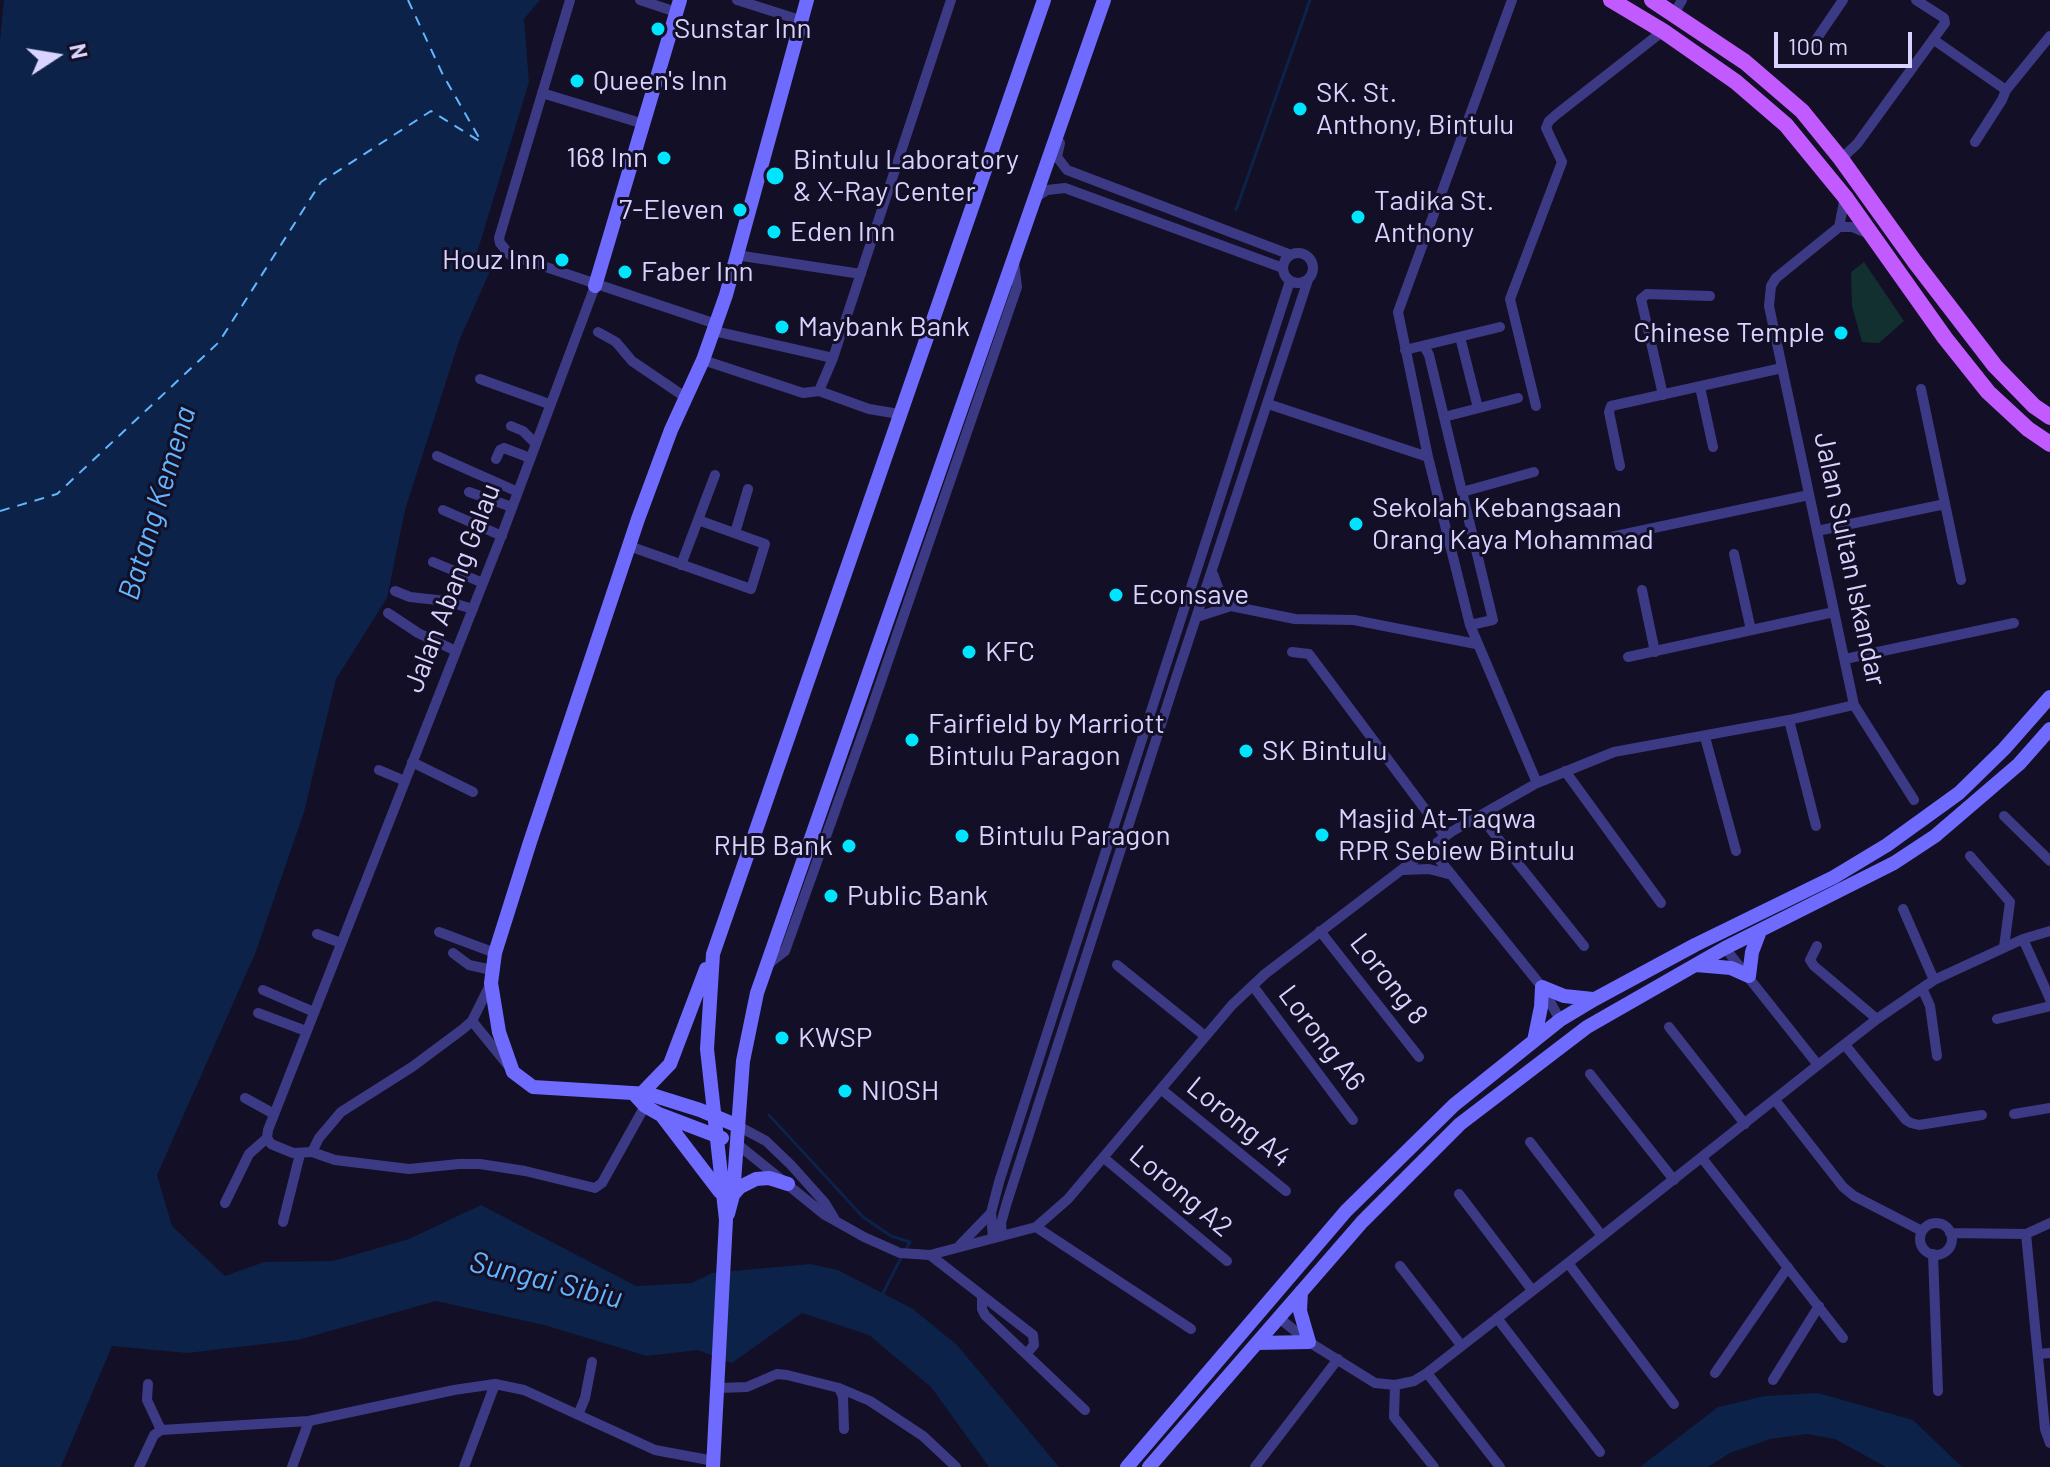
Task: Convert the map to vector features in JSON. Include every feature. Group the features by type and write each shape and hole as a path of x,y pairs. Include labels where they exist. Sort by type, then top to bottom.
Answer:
{"main road":[{"path":"1611,0 1663,31 1736,82 1786,125 1845,197 1945,338 1988,392 2028,429 2050,444"},
{"path":"1652,0 1678,7 1802,111 1985,354 2034,406 2050,417"}],"street":[{"path":"570,0 500,243 510,255 715,328 833,358"},
{"path":"640,0 678,6"},
{"path":"737,0 800,20"},
{"path":"513,1072 499,1032 492,977 495,953 629,546 685,397 715,328 807,0"},
{"path":"819,391 833,358 951,0"},
{"path":"225,1203 249,1154 267,1138 271,1144 335,1160 409,1169 480,1164 595,1188 602,1183 615,1162 640,1098 670,1064 713,954 1044,0"},
{"path":"139,1467 154,1435 161,1430 309,1421 495,1384 524,1390 655,1450 713,1464 728,1197 743,1061 757,993 1104,0"},
{"path":"1512,0 1400,307 1399,319 1428,457 1470,625 1537,783"},
{"path":"1809,50 1843,0"},
{"path":"1841,159 1857,144 1934,40 1945,20 1916,0"},
{"name":"Jalan Abang Galau","path":"267,1138 306,1031 502,536 595,286 678,6"},
{"path":"1536,406 1510,299 1562,162 1546,128 1557,114 1663,31"},
{"path":"1975,142 2006,90 2050,36"},
{"path":"1934,40 2006,90"},
{"path":"998,1237 1196,618 1313,272 1310,258 1301,253 1291,255 1067,170 1057,154 1075,99 1074,87"},
{"path":"542,93 644,124"},
{"path":"1036,197 1047,190 1065,188 1283,268 1290,281 1299,284 1308,280"},
{"path":"1845,197 1839,227 1862,229 1874,237"},
{"name":"Jalan Sultan Iskandar","path":"1036,1227 1068,1199 1205,1036 1253,986 1445,836 1537,783 1614,752 1705,737 1854,705 1769,306 1771,286 1776,278 1839,227"},
{"path":"736,255 861,274"},
{"path":"1283,268 1291,255"},
{"path":"959,1247 991,1213 1290,281"},
{"path":"1663,395 1641,299 1647,294 1710,296"},
{"path":"1405,350 1500,327"},
{"path":"598,332 616,342 632,361 685,397"},
{"path":"1460,337 1478,408"},
{"path":"1424,346 1429,355 1493,620 1470,625"},
{"path":"703,360 803,393 819,391 869,409 899,414"},
{"path":"1620,466 1610,407 1782,368"},
{"path":"480,379 549,404"},
{"path":"1700,387 1713,447"},
{"path":"1921,389 1961,580"},
{"path":"1444,417 1518,398"},
{"path":"1268,404 1428,457"},
{"path":"511,426 523,431 535,443"},
{"path":"496,459 504,448 530,458"},
{"path":"437,456 518,492"},
{"path":"1462,492 1534,472"},
{"path":"681,565 715,475"},
{"path":"735,533 748,489"},
{"path":"469,492 512,507"},
{"path":"1611,537 1809,495"},
{"path":"1817,531 1945,504"},
{"path":"443,510 502,536"},
{"path":"629,546 751,589 765,544 698,520"},
{"path":"1734,554 1751,630"},
{"path":"433,562 483,583"},
{"path":"1197,569 1212,573"},
{"path":"1212,573 1219,590 1231,606"},
{"path":"1642,590 1655,652"},
{"path":"395,591 414,598 446,601 473,609"},
{"path":"1162,679 1170,677 1196,618 1231,606 1283,618 1354,620 1476,644"},
{"path":"1628,657 1834,612"},
{"path":"388,613 418,633 456,651"},
{"path":"1845,659 2014,623"},
{"path":"1292,652 1309,654 1445,836"},
{"path":"1127,1467 1346,1211 1454,1105 1560,1020 1695,945 1822,883 1887,845 1959,793 2050,697"},
{"path":"1854,705 1914,800"},
{"path":"1789,720 1816,826"},
{"path":"1149,1467 1301,1291 1437,1145 1529,1068 1587,1027 1725,948 1894,863 1935,836 2019,764 2050,729"},
{"path":"1705,737 1736,851"},
{"path":"412,762 473,792"},
{"path":"379,770 405,781"},
{"path":"1565,771 1661,903"},
{"path":"1480,816 1584,946"},
{"path":"2004,816 2050,861"},
{"path":"1430,848 1542,987 1560,1020 1556,1034 1533,1056 1529,1068"},
{"path":"1970,856 2010,902 2004,947"},
{"path":"1401,870 1429,869 1452,875"},
{"path":"1903,909 1934,980"},
{"name":"Lorong 8","path":"1320,931 1419,1057"},
{"path":"1749,976 1752,952 1760,931"},
{"path":"1287,1281 1276,1304 1279,1318 1309,1342 1375,1383 1395,1385 1414,1381 1877,1019 1934,980 2004,947 2050,931"},
{"path":"439,932 495,953"},
{"path":"317,934 341,943"},
{"path":"2023,939 2050,999"},
{"path":"1695,945 1712,944 1725,948 1818,1065"},
{"path":"1817,946 1810,960 1814,966 1877,1019"},
{"path":"453,953 492,977"},
{"path":"713,954 707,1049 728,1197"},
{"path":"1117,965 1205,1036"},
{"path":"1696,965 1731,968 1749,976"},
{"path":"283,1222 306,1153 341,1112 412,1067 472,1021 492,977"},
{"name":"Lorong A6","path":"1253,986 1353,1120"},
{"path":"1542,987 1564,996 1595,999"},
{"path":"1534,1041 1542,987"},
{"path":"1922,988 1930,1006 1937,1056"},
{"path":"263,990 314,1012"},
{"path":"1997,1019 2050,1006"},
{"path":"258,1013 306,1031"},
{"path":"472,1021 513,1072 533,1087 640,1098 715,1116 766,1141 825,1203 835,1220"},
{"path":"1669,1027 1745,1124"},
{"path":"1845,1045 1911,1123 1919,1125 1982,1115"},
{"path":"1590,1074 1674,1180"},
{"name":"Lorong A4","path":"1162,1090 1286,1191"},
{"path":"245,1098 274,1114"},
{"path":"640,1098 659,1114 728,1197"},
{"path":"1775,1100 1843,1187 1854,1196 1922,1231"},
{"path":"2014,1114 2050,1108"},
{"path":"659,1114 736,1143 818,1209 864,1237 906,1254 930,1255 1036,1227 1191,1329"},
{"path":"1530,1142 1602,1236"},
{"name":"Lorong A2","path":"1104,1158 1227,1261"},
{"path":"1702,1158 1843,1338"},
{"path":"728,1197 756,1179 769,1178 788,1184"},
{"path":"1459,1194 1532,1290"},
{"path":"1007,1202 1009,1217 1017,1232"},
{"path":"991,1213 998,1237"},
{"path":"1937,1223 1944,1225 1950,1233 1948,1249 1933,1254 1922,1245 1922,1231 1937,1223"},
{"path":"1950,1233 2026,1234 2050,1223"},
{"path":"2026,1234 2045,1429 2050,1443"},
{"path":"1933,1254 1938,1391"},
{"path":"930,1255 1033,1335 1034,1345 1027,1353"},
{"path":"1568,1263 1674,1404"},
{"path":"1400,1266 1461,1345"},
{"path":"1715,1373 1788,1267"},
{"path":"1301,1291 1300,1311 1309,1342"},
{"path":"982,1297 982,1309 994,1323 1085,1410"},
{"path":"1773,1380 1819,1306"},
{"path":"994,1323 1003,1311"},
{"path":"1497,1318 1600,1452"},
{"path":"1257,1343 1309,1342"},
{"path":"2038,1354 2050,1353"},
{"path":"1255,1467 1338,1359"},
{"path":"578,1415 585,1398 592,1362"},
{"path":"1427,1373 1500,1467"},
{"path":"719,1388 747,1387 777,1374 839,1388 870,1401 923,1436 956,1467"},
{"path":"148,1384 147,1400 161,1430"},
{"path":"464,1467 495,1384"},
{"path":"1395,1385 1394,1417 1434,1467"},
{"path":"839,1388 843,1397 844,1429"},
{"path":"292,1467 309,1421"}],"green space":[{"path":"1864,262 1904,321 1879,343 1862,342 1852,306 1851,272"}],"water":[{"path":"4,0 540,0 524,19 529,82 477,253 495,260 459,341 405,510 387,598 336,679 304,812 255,954 157,1175 172,1226 225,1276 264,1262 333,1261 409,1239 481,1205 636,1286 692,1283 712,1273 810,1264 838,1270 913,1309 957,1345 1059,1467 989,1467 931,1387 869,1335 802,1313 732,1363 698,1350 647,1356 544,1325 436,1301 298,1340 187,1353 112,1346 61,1467 0,1467 0,40"},
{"path":"1818,1393 1913,1420 1962,1467 1886,1467 1835,1439 1807,1434 1770,1439 1730,1453 1708,1467 1640,1467 1718,1407 1765,1396"}],"waterway":[{"path":"1236,210 1310,0"},
{"path":"769,1115 863,1217 891,1236 910,1242 906,1249"},
{"path":"882,1295 902,1256"}],"ferry route":[{"path":"408,0 443,75 481,141"},
{"path":"0,511 57,494 219,342 321,182 431,111 481,142"}],"place":[{"name":"Sunstar Inn","path":"658,29"},
{"name":"Queen's Inn","path":"577,81"},
{"name":"SK. St. Anthony, Bintulu","path":"1300,109"},
{"name":"168 Inn","path":"664,158"},
{"name":"Bintulu Laboratory & X-Ray Center","path":"775,176"},
{"name":"7-Eleven","path":"740,210"},
{"name":"Tadika St. Anthony","path":"1358,217"},
{"name":"Eden Inn","path":"774,232"},
{"name":"Houz Inn","path":"562,260"},
{"name":"Faber Inn","path":"625,272"},
{"name":"Maybank Bank","path":"782,327"},
{"name":"Chinese Temple","path":"1841,333"},
{"name":"Sekolah Kebangsaan Orang Kaya Mohammad","path":"1356,524"},
{"name":"Econsave","path":"1116,595"},
{"name":"KFC","path":"969,652"},
{"name":"Fairfield by Marriott Bintulu Paragon","path":"912,740"},
{"name":"SK Bintulu","path":"1246,751"},
{"name":"Masjid At-Taqwa RPR Sebiew Bintulu","path":"1322,835"},
{"name":"Bintulu Paragon","path":"962,836"},
{"name":"RHB Bank","path":"849,846"},
{"name":"Public Bank","path":"831,896"},
{"name":"KWSP","path":"782,1038"},
{"name":"NIOSH","path":"845,1091"}],"water label":[{"name":"Batang Kemena","path":"157,503"},
{"name":"Sungai Sibiu","path":"546,1280"}]}
